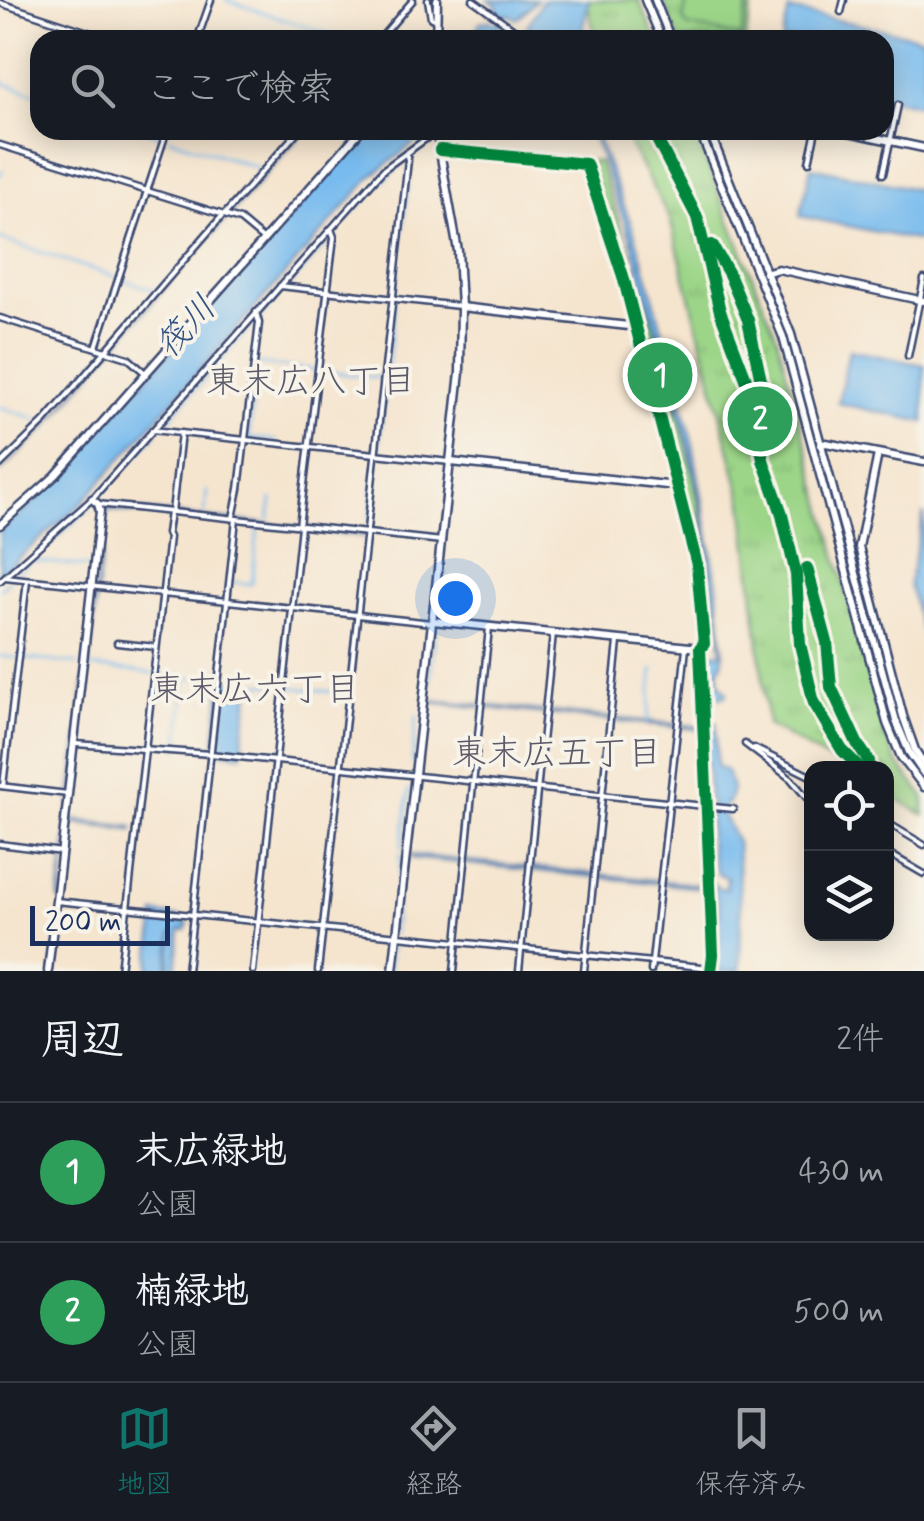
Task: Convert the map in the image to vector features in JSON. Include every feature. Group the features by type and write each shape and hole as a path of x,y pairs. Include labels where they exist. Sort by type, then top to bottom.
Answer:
{"street":[{"path":"201,30 210,0"},
{"path":"388,30 413,0"},
{"path":"428,0 431,18 436,20"},
{"path":"436,30 438,0"},
{"path":"473,0 516,30"},
{"path":"645,0 658,30"},
{"path":"655,0 667,30"},
{"path":"841,12 844,0"},
{"path":"0,3 82,30"},
{"path":"894,125 898,104"},
{"path":"96,347 165,140"},
{"path":"0,465 108,352 290,140"},
{"path":"0,525 56,475 352,140"},
{"path":"2,579 95,502 152,430 384,169 423,140"},
{"path":"393,971 460,372 458,250 438,140"},
{"path":"703,140 763,274"},
{"path":"713,140 763,274 818,445 896,720 909,752 924,774"},
{"path":"808,162 814,140"},
{"path":"886,140 924,148"},
{"path":"884,174 891,141"},
{"path":"0,146 225,216 248,226 264,240"},
{"path":"56,901 711,970 700,648 704,644 697,566 623,276 586,164 440,150"},
{"path":"318,971 406,152"},
{"path":"253,971 334,237 331,229"},
{"path":"763,274 778,269 922,300"},
{"path":"908,356 924,279"},
{"path":"280,286 636,327"},
{"path":"187,971 258,323 256,312"},
{"path":"0,318 128,358 146,373"},
{"path":"152,430 676,486"},
{"path":"120,971 181,433"},
{"path":"818,445 924,462"},
{"path":"818,445 888,723 901,756 924,788"},
{"path":"878,454 860,547 908,734 924,764"},
{"path":"95,502 442,541"},
{"path":"48,971 94,587 100,510 95,502"},
{"path":"2,579 700,648"},
{"path":"27,580 2,786 68,794"},
{"path":"454,971 488,626"},
{"path":"519,971 553,633"},
{"path":"584,971 619,640"},
{"path":"117,643 156,647"},
{"path":"651,971 686,646"},
{"path":"77,744 210,754 731,809"},
{"path":"804,774 745,744 804,795"},
{"path":"894,827 924,844"},
{"path":"0,844 62,852"},
{"path":"894,857 924,874"}],"green space":[{"path":"589,0 639,0 652,30 594,30"},
{"path":"663,0 753,0 747,30 675,30"},
{"path":"687,0 749,0 743,30 707,30 687,26 683,20"},
{"path":"627,140 697,140 777,337 885,735 896,761 924,797 924,815 894,797 894,761 831,761 768,725 743,502 670,219"},
{"path":"590,161 599,162 668,377 696,492 715,618 704,618 701,567 641,327"}],"water":[{"path":"489,0 537,0 517,19 507,14 498,30 475,30 481,21 495,24 503,15"},
{"path":"543,0 589,0 582,30 531,30 527,26"},
{"path":"789,10 885,30 784,30"},
{"path":"894,32 924,38 924,106 894,99"},
{"path":"296,140 47,427 0,472 51,419"},
{"path":"359,140 418,140 372,176 82,503 0,574 0,531 40,497"},
{"path":"595,140 598,140 633,229 693,444 717,584 724,654 718,671 726,696 706,698 704,655 722,653 704,521 690,450 631,239"},
{"path":"811,167 924,191 924,242 800,216"},
{"path":"849,350 924,365 924,422 838,403"},
{"path":"105,507 364,536 107,510 70,820 133,830 69,823 61,901 59,900"},
{"path":"924,513 924,639 909,584"},
{"path":"221,682 251,685 241,754 214,751"},
{"path":"429,700 705,727 716,722 717,766 727,771 732,789 723,815 737,842 740,971 713,971 720,918 713,889 411,858 412,855 715,884 726,889 727,877 715,869 711,851 706,730"},
{"path":"155,914 180,917 179,922 188,923 186,930 180,930 176,971 169,971 172,932 167,971 149,971"}],"waterway":[{"path":"226,0 316,30"},
{"path":"0,78 3,83 30,92"},
{"path":"175,140 261,169"},
{"path":"395,296 411,157 423,148"},
{"path":"335,233 404,162"},
{"path":"0,175 2,170"},
{"path":"290,285 331,238"},
{"path":"0,239 116,277"},
{"path":"121,279 154,290"},
{"path":"261,317 276,300"},
{"path":"378,452 395,302"},
{"path":"161,428 256,321"},
{"path":"257,364 315,370"},
{"path":"256,367 249,438 276,441"},
{"path":"321,371 381,378"},
{"path":"0,407 42,421"},
{"path":"100,496 157,433"},
{"path":"369,531 377,456"},
{"path":"205,512 207,491"},
{"path":"269,519 272,499"},
{"path":"14,576 90,508"},
{"path":"232,582 252,584 258,527"},
{"path":"34,561 90,567"},
{"path":"0,589 10,580"},
{"path":"428,696 436,626"},
{"path":"0,656 17,658"},
{"path":"20,658 78,664"},
{"path":"88,667 152,673"},
{"path":"648,722 653,669"},
{"path":"155,674 216,680"},
{"path":"178,749 186,678"},
{"path":"221,680 281,686"},
{"path":"286,687 345,693"},
{"path":"412,763 417,715"},
{"path":"402,849 409,789"},
{"path":"393,934 401,854"},
{"path":"389,971 392,939"}],"cycle path":[{"path":"657,140 697,217 720,311 754,400 763,460 781,511 796,574 800,644 814,703 853,761"},
{"path":"440,150 586,164 623,276 697,565 704,644 700,648 711,971"},
{"path":"712,245 748,320 762,385"},
{"path":"807,568 827,642 831,687 869,761"}],"place":[{"name":"末広緑地","path":"660,375"},
{"name":"楠緑地","path":"760,419"}],"district":[{"name":"東末広八丁目","path":"311,380"},
{"name":"東末広六丁目","path":"255,688"},
{"name":"東末広五丁目","path":"557,752"}],"water label":[{"name":"筏川","path":"185,326"}]}
